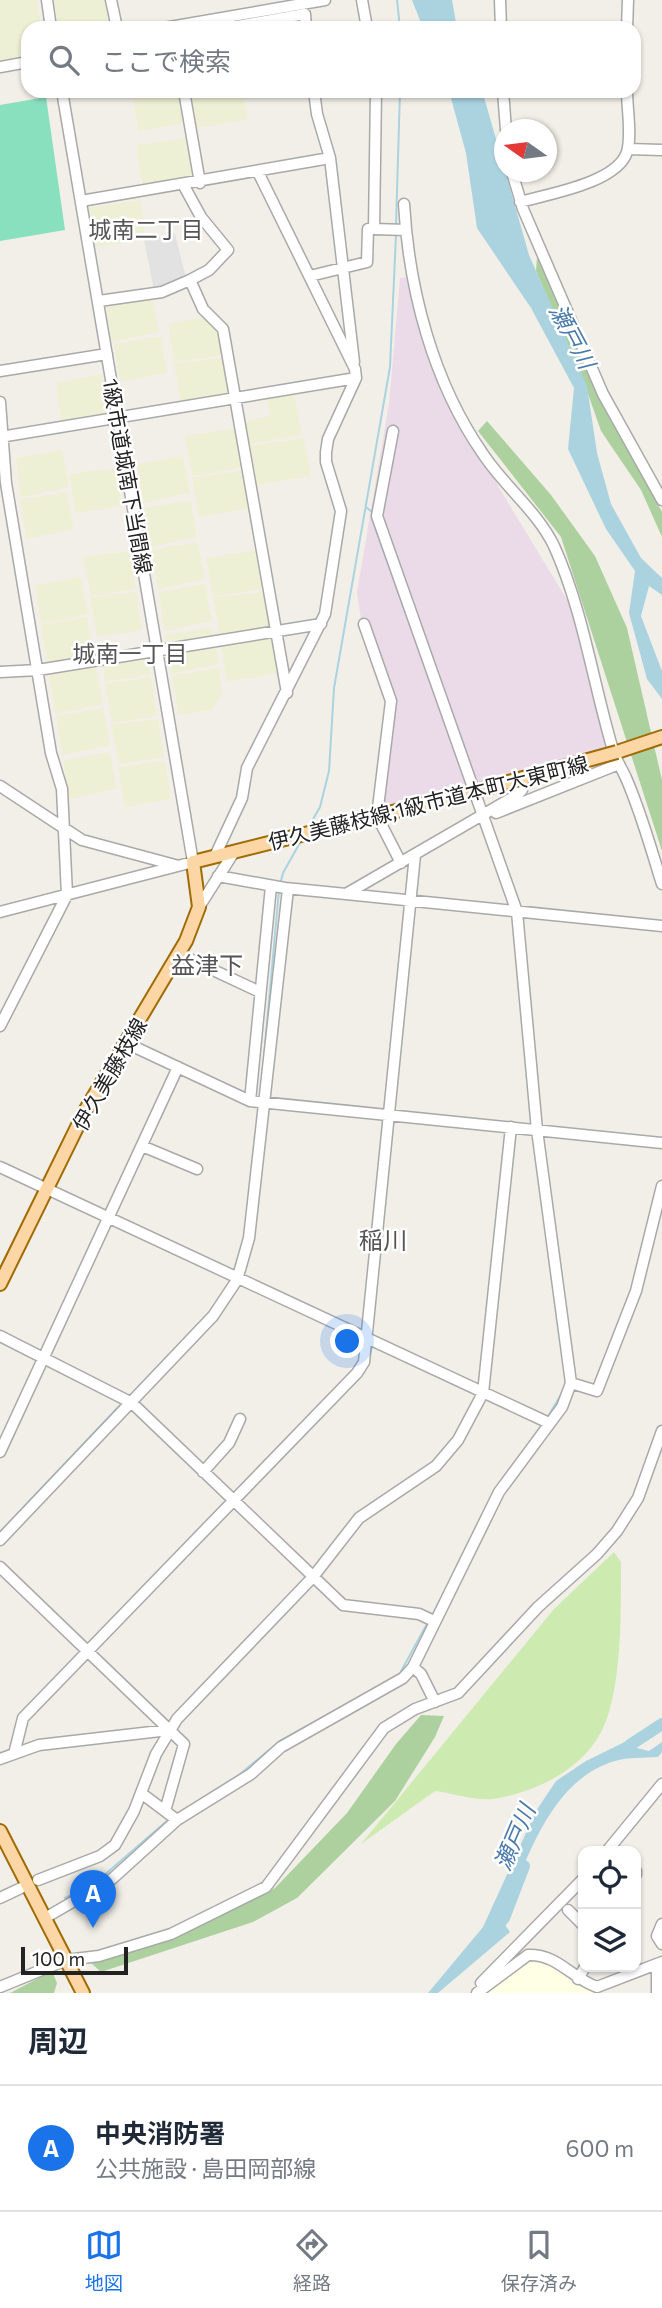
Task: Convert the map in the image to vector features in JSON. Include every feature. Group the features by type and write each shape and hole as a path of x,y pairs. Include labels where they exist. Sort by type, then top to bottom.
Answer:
{"main road":[{"name":"伊久美藤枝線;1級市道本町大東町線","path":"193,862 616,759 662,737"},
{"path":"193,862 199,907"},
{"name":"伊久美藤枝線","path":"0,1284 85,1111 179,954 199,907"},
{"path":"0,1831 83,1993"}],"street":[{"path":"47,0 50,21"},
{"path":"111,0 116,21"},
{"path":"204,21 325,0"},
{"path":"362,0 366,21"},
{"path":"500,0 501,21"},
{"path":"628,0 628,21"},
{"path":"501,13 504,21"},
{"path":"266,21 305,14 306,21"},
{"path":"0,67 21,63"},
{"name":"1級市道城南下当間線","path":"63,98 193,862"},
{"path":"185,98 200,183"},
{"path":"215,856 242,798 247,768 272,713 287,694 321,624 341,511 326,462 326,452 328,439 356,374 330,158 315,98"},
{"path":"374,229 376,98"},
{"path":"504,98 505,119"},
{"path":"520,202 602,178 624,158 628,149 627,98"},
{"path":"628,149 662,150"},
{"path":"81,201 184,186 330,158"},
{"path":"258,172 356,374"},
{"path":"515,182 520,202 603,394 662,500"},
{"path":"99,301 162,292 209,270 228,250 201,217 184,186"},
{"path":"404,204 407,253 422,317 444,380 461,417 489,463 541,525 553,545 583,634 616,759 662,884"},
{"path":"310,275 367,262 368,229 406,230"},
{"path":"190,280 203,309 223,329 287,694"},
{"path":"0,371 107,354"},
{"path":"2,437 356,374"},
{"path":"0,402 6,483 51,753 62,789 67,895 0,1026"},
{"path":"45,1918 112,1879 177,1821 251,1774 281,1747 403,1678 413,1667 499,1492 562,1407 571,1383 537,1130 517,912 377,516 393,431"},
{"path":"0,672 38,670 321,624"},
{"path":"364,624 391,701 377,816 401,863"},
{"path":"483,815 494,814 616,759"},
{"path":"346,894 517,795 522,790 522,780"},
{"path":"0,787 82,840 178,866"},
{"path":"199,907 234,852"},
{"path":"14,1755 23,1718 357,1373 363,1362 368,1340 415,855"},
{"path":"0,912 193,862"},
{"path":"218,876 286,889 662,926"},
{"path":"250,1101 271,886"},
{"path":"0,1540 213,1316 237,1280 253,1217 286,889"},
{"path":"179,954 260,992"},
{"path":"126,1043 250,1101 662,1143"},
{"path":"0,1452 178,1068"},
{"path":"38,1880 100,1856 115,1845 169,1730 313,1577 359,1518 436,1466 448,1453 483,1393 511,1127"},
{"path":"142,1146 197,1169"},
{"path":"0,1167 225,1275 549,1423"},
{"path":"571,1383 597,1391 635,1291 662,1186"},
{"path":"0,1336 120,1394 132,1403 342,1605 419,1614 434,1621"},
{"path":"203,1472 229,1443 240,1419"},
{"path":"0,1987 172,1934 266,1887 384,1728 415,1709 458,1693 538,1607 617,1531 641,1491 662,1431"},
{"path":"0,1567 184,1744 165,1811"},
{"path":"413,1667 421,1674 435,1702"},
{"path":"0,1759 39,1745 169,1730"},
{"path":"611,1846 662,1784"},
{"path":"141,1793 177,1821"},
{"path":"471,1993 578,1884"},
{"path":"0,1898 21,1888"},
{"path":"568,1910 578,1920"},
{"path":"662,1924 657,1936 662,1944"},
{"path":"477,1993 528,1955 553,1958 578,1979 600,1990 659,1963 657,1993"},
{"path":"578,1979 582,1972"}],"shaded area":[{"path":"0,0 37,0 41,21 21,21 21,57 0,60"},
{"path":"54,0 106,0 110,21 58,21"},
{"path":"133,98 186,98 190,122 138,131"},
{"path":"191,98 244,98 248,120 196,128"},
{"path":"188,138 194,176 142,184 136,145"},
{"path":"140,200 146,239 94,247 87,208"},
{"path":"175,234 186,278 154,290 144,240"},
{"path":"409,277 437,370 501,491 569,603 607,751 382,808 391,701 363,633 357,592 389,404 400,278"},
{"path":"152,295 159,332 111,342 106,303"},
{"path":"206,317 220,326 226,354 174,363 168,324"},
{"path":"161,336 167,373 120,382 114,344"},
{"path":"226,357 233,395 181,403 174,364"},
{"path":"102,374 109,412 61,421 56,383"},
{"path":"294,391 302,435 249,444 245,422 270,416 266,395"},
{"path":"239,428 246,467 192,476 185,436"},
{"path":"304,438 311,476 257,485 250,446"},
{"path":"62,450 69,487 21,497 16,458"},
{"path":"183,456 190,493 143,503 137,464"},
{"path":"116,468 122,506 76,513 69,474"},
{"path":"246,470 252,508 199,517 192,478"},
{"path":"67,492 74,529 26,539 20,500"},
{"path":"191,500 197,537 150,547 144,508"},
{"path":"198,542 205,579 158,589 152,550"},
{"path":"259,550 266,588 213,597 206,558"},
{"path":"130,551 136,589 91,596 83,557"},
{"path":"81,577 88,614 41,624 35,585"},
{"path":"205,584 212,621 164,631 159,592"},
{"path":"267,591 273,629 220,638 213,598"},
{"path":"136,592 142,630 97,637 90,598"},
{"path":"87,617 94,655 47,664 41,625"},
{"path":"212,627 219,664 171,674 165,635"},
{"path":"274,635 280,673 227,682 220,643"},
{"path":"146,651 151,674 105,682 102,660"},
{"path":"96,667 103,704 55,714 49,675"},
{"path":"219,668 222,694 212,710 178,715 172,676"},
{"path":"151,677 157,716 112,723 105,684"},
{"path":"103,708 110,745 62,755 56,716"},
{"path":"158,719 164,757 119,764 111,725"},
{"path":"110,752 117,789 69,799 63,760"},
{"path":"165,761 171,799 125,807 118,767"},
{"path":"532,1960 555,1964 581,1987 599,1993 484,1993"}],"green space":[{"path":"46,98 65,230 0,241 0,105"},
{"path":"537,257 607,413 662,512 662,537 641,490 601,431 536,271"},
{"path":"487,421 551,495 595,556 627,628 662,780 662,851 561,537 478,431"},
{"path":"614,1552 621,1562 615,1684 606,1721 588,1752 560,1775 510,1796 479,1799 435,1791 361,1844 554,1609"},
{"path":"421,1715 444,1716 435,1737 395,1801 297,1898 253,1922 101,1972 91,1963 275,1888 347,1813 396,1744"},
{"path":"52,1971 57,1983 54,1993 10,1993"}],"water":[{"path":"412,0 452,0 456,21 420,21"},
{"path":"451,98 484,98 494,132 494,182 508,182 529,255 587,386 597,453 611,504 641,558 662,578 662,595 649,586 641,616 662,671 662,699 647,679 629,613 635,571 606,529 568,449 574,388 531,308 477,228 466,153"},
{"path":"649,1730 633,1747 649,1751 662,1742 662,1752 658,1757 615,1761 592,1771 573,1786 556,1805 530,1850 502,1921 510,1932 438,1993 428,1993 483,1927 536,1811 556,1781 586,1761"}],"waterway":[{"path":"397,0 399,21"},
{"path":"396,225 400,98"},
{"path":"308,828 320,807 329,771 334,688 390,367 396,235"},
{"path":"366,507 373,513"},
{"path":"372,519 429,678"},
{"path":"280,885 283,873 302,839"},
{"path":"261,1090 279,890"},
{"path":"530,1103 532,1125"},
{"path":"129,1397 212,1310"},
{"path":"547,1418 562,1393"},
{"path":"0,1532 122,1403"},
{"path":"514,1464 541,1426"},
{"path":"433,1614 462,1557"},
{"path":"399,1675 428,1622"},
{"path":"177,1814 239,1775 280,1741 385,1683"},
{"name":"瀬戸川","path":"630,1745 662,1724"},
{"path":"94,1884 169,1819"},
{"name":"瀬戸川","path":"491,1934 504,1918 524,1866"},
{"path":"65,1898 86,1888"}],"place":[{"name":"中央消防署","path":"93,1928"}],"district":[{"name":"城南二丁目","path":"146,229"},
{"name":"城南一丁目","path":"130,653"},
{"name":"益津下","path":"207,964"},
{"name":"稲川","path":"383,1239"}]}
